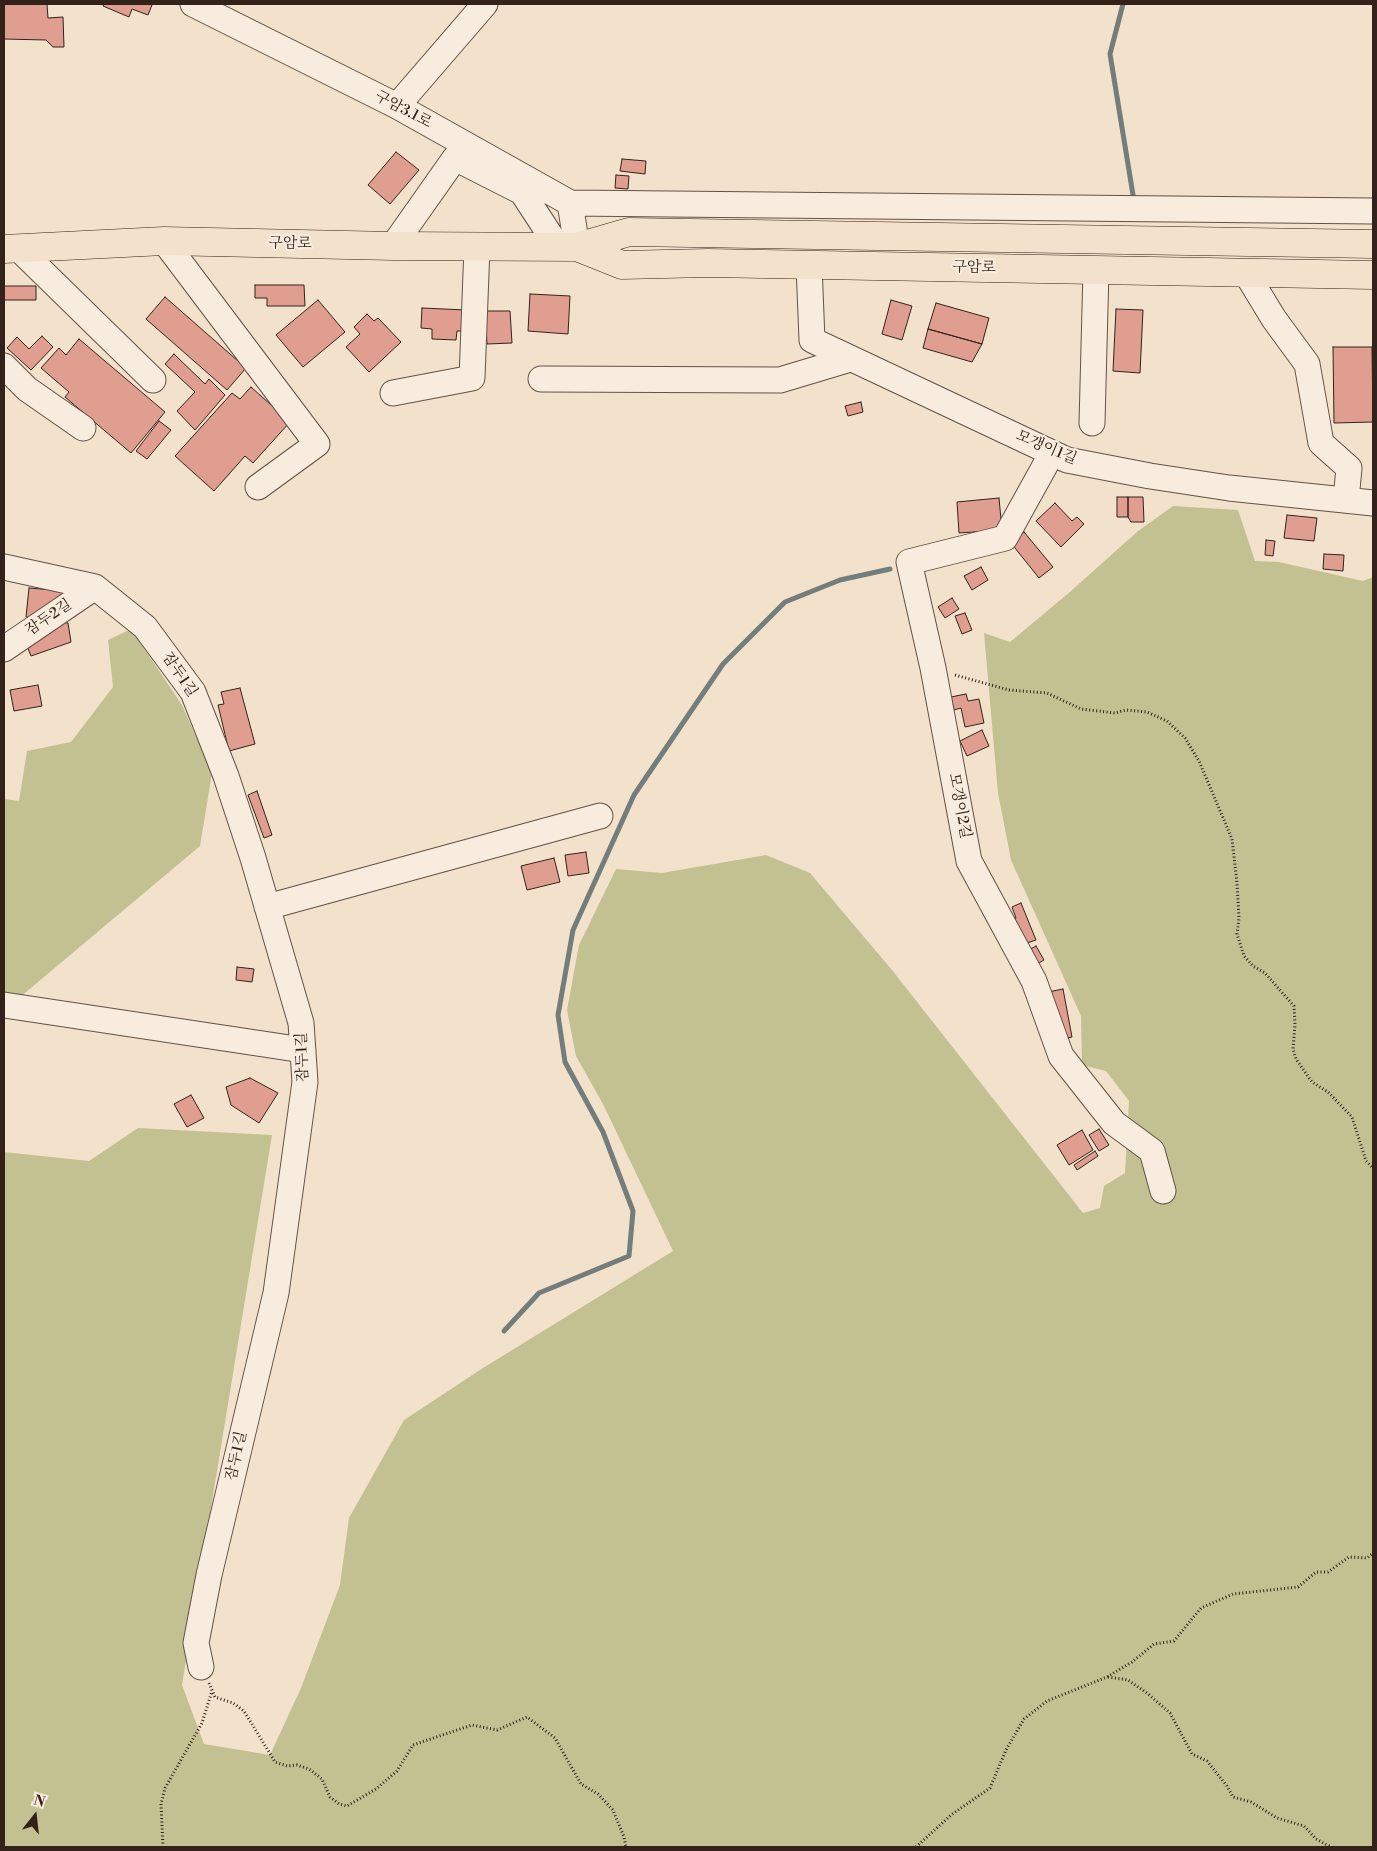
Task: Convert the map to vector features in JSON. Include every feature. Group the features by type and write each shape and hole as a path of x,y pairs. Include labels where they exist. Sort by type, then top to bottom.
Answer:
{"main road":[{"name":"구암로","path":"12,249 164,241 393,246 568,247 629,232 1373,244"},
{"name":"구암로","path":"568,247 622,265 808,265 1373,275"}],"street":[{"name":"구암3.1로","path":"193,4 397,106 570,203"},
{"path":"397,106 485,4"},
{"path":"393,246 455,158 522,192 568,247"},
{"path":"568,247 570,203 1373,211"},
{"path":"164,241 317,444 258,487"},
{"path":"393,392 472,378 477,247"},
{"path":"12,249 153,380"},
{"name":"모갱이1길","path":"808,265 812,340 1067,460 1150,476 1228,488 1373,503"},
{"path":"1092,423 1096,270"},
{"path":"1246,273 1274,319 1307,364 1321,443 1349,468 1346,500"},
{"path":"541,379 780,380 850,359"},
{"path":"4,366 27,389 83,428"},
{"name":"모갱이2길","path":"1052,453 1005,538 909,562 932,668 969,861 1034,981 1061,1056 1114,1123 1152,1151 1163,1190"},
{"name":"잠두1길","path":"4,567 95,587 145,627 193,692 226,776 301,1023 305,1082 276,1293 209,1575 196,1644 201,1667"},
{"name":"잠두2길","path":"4,648 95,587"},
{"path":"267,907 600,816"},
{"path":"4,1005 303,1050"}],"path":[{"path":"932,668 1009,690 1047,693 1081,709 1115,714 1126,710 1147,712 1167,721 1186,738 1199,762 1232,839 1238,892 1237,934 1244,956 1252,966 1265,973 1294,1006 1293,1049 1296,1059 1312,1082 1328,1092 1352,1117 1366,1161 1373,1168"},
{"path":"916,1847 951,1815 990,1788 1006,1750 1024,1719 1047,1701 1107,1677 1132,1662 1154,1644 1174,1641 1201,1608 1233,1594 1298,1587 1316,1572 1328,1572 1349,1557 1367,1558 1373,1553"},
{"path":"1107,1677 1128,1680 1147,1692 1170,1713 1192,1754 1207,1761 1227,1786 1233,1797 1251,1802 1277,1818 1304,1826 1316,1839 1331,1847"},
{"path":"163,1847 161,1804 165,1788 202,1722 212,1690 216,1697 233,1703 244,1711 275,1762 309,1769 322,1779 330,1797 339,1804 347,1806 376,1789 396,1771 413,1744 472,1725 497,1730 527,1717 555,1738 581,1784 598,1794 613,1810 626,1847"}],"shaded area":[{"path":"1173,506 1238,510 1255,561 1279,562 1363,581 1373,577 1373,1847 4,1847 4,1152 89,1161 138,1128 272,1135 182,1685 204,1744 270,1755 301,1688 340,1585 349,1518 404,1420 483,1368 673,1251 604,1106 576,1056 567,1010 579,945 616,869 662,873 766,855 810,873 892,970 1083,1213 1100,1208 1104,1186 1125,1173 1129,1101 1106,1071 1082,1065 1081,1016 1011,860 998,793 984,633 1010,642 1138,531"},
{"path":"131,629 182,705 212,773 200,846 19,998 4,1000 4,799 19,801 27,751 71,742 113,687 108,640"}],"building":[{"path":"4,4 47,4 48,18 63,17 64,47 53,47 46,40 4,39"},
{"path":"104,4 152,5 148,15 132,9 129,17 103,6"},
{"path":"396,152 419,170 390,204 368,185"},
{"path":"622,159 646,161 645,174 620,171"},
{"path":"616,175 629,176 628,189 615,188"},
{"path":"255,285 304,285 305,306 267,306 267,298 255,298"},
{"path":"4,286 36,286 36,300 4,300"},
{"path":"530,294 570,296 568,334 528,331"},
{"path":"165,297 246,368 227,390 146,319"},
{"path":"318,300 345,332 303,367 276,335"},
{"path":"891,300 912,306 902,340 882,334"},
{"path":"936,303 989,318 982,344 928,329"},
{"path":"422,308 466,310 465,331 457,331 456,340 432,339 432,329 421,328"},
{"path":"1116,309 1143,310 1140,373 1113,371"},
{"path":"485,311 510,311 512,343 487,344"},
{"path":"367,314 374,321 378,318 401,342 369,372 346,347 360,334 354,327"},
{"path":"928,329 982,344 972,362 923,348"},
{"path":"42,336 53,347 31,370 7,348 17,337 29,349"},
{"path":"79,339 165,412 131,453 65,397 69,392 41,368 59,348 66,355"},
{"path":"1333,347 1372,347 1373,422 1334,423"},
{"path":"174,354 205,384 209,379 225,395 195,430 177,411 195,392 165,364"},
{"path":"251,387 290,422 253,463 245,456 214,491 175,456 232,393 240,399"},
{"path":"861,402 863,412 848,416 845,406"},
{"path":"159,421 171,430 147,459 136,451"},
{"path":"1117,497 1128,497 1128,517 1117,517"},
{"path":"1128,497 1143,497 1144,522 1131,522 1128,517"},
{"path":"999,498 1002,530 959,533 957,502"},
{"path":"1055,503 1072,521 1077,517 1084,524 1061,547 1036,521"},
{"path":"1287,515 1317,518 1314,541 1284,538"},
{"path":"1024,532 1053,567 1039,578 1011,543"},
{"path":"1266,540 1275,541 1273,556 1265,555"},
{"path":"1324,554 1344,555 1343,571 1323,569"},
{"path":"981,567 988,580 972,590 964,576"},
{"path":"29,588 65,591 64,604 42,619 26,617"},
{"path":"952,598 959,609 945,618 938,607"},
{"path":"965,613 972,630 962,634 955,616"},
{"path":"55,621 68,623 71,642 31,656 25,641"},
{"path":"38,685 42,706 14,711 10,690"},
{"path":"240,688 255,744 229,751 218,705 224,704 221,692"},
{"path":"966,694 968,701 979,699 984,723 965,727 961,708 954,710 951,697"},
{"path":"982,730 989,746 967,756 960,741"},
{"path":"257,791 272,835 264,838 248,795"},
{"path":"586,852 589,873 568,876 565,855"},
{"path":"554,858 560,882 527,890 521,866"},
{"path":"1021,903 1036,940 1021,945 1011,920 1016,918 1012,907"},
{"path":"1036,946 1044,960 1034,966 1025,952"},
{"path":"237,967 254,969 252,982 236,980"},
{"path":"1063,989 1072,1037 1057,1040 1048,992"},
{"path":"250,1078 278,1093 259,1123 231,1105 226,1087"},
{"path":"191,1095 204,1118 187,1127 174,1104"},
{"path":"1099,1129 1109,1145 1099,1151 1089,1135"},
{"path":"1082,1130 1093,1150 1069,1165 1057,1145"},
{"path":"1095,1151 1098,1156 1077,1170 1074,1165"}],"waterway":[{"path":"1123,4 1110,54 1134,201"},
{"path":"504,1331 539,1293 629,1256 633,1211 603,1132 565,1062 558,1015 573,930 634,795 723,664 785,602 840,580 890,569"}]}
